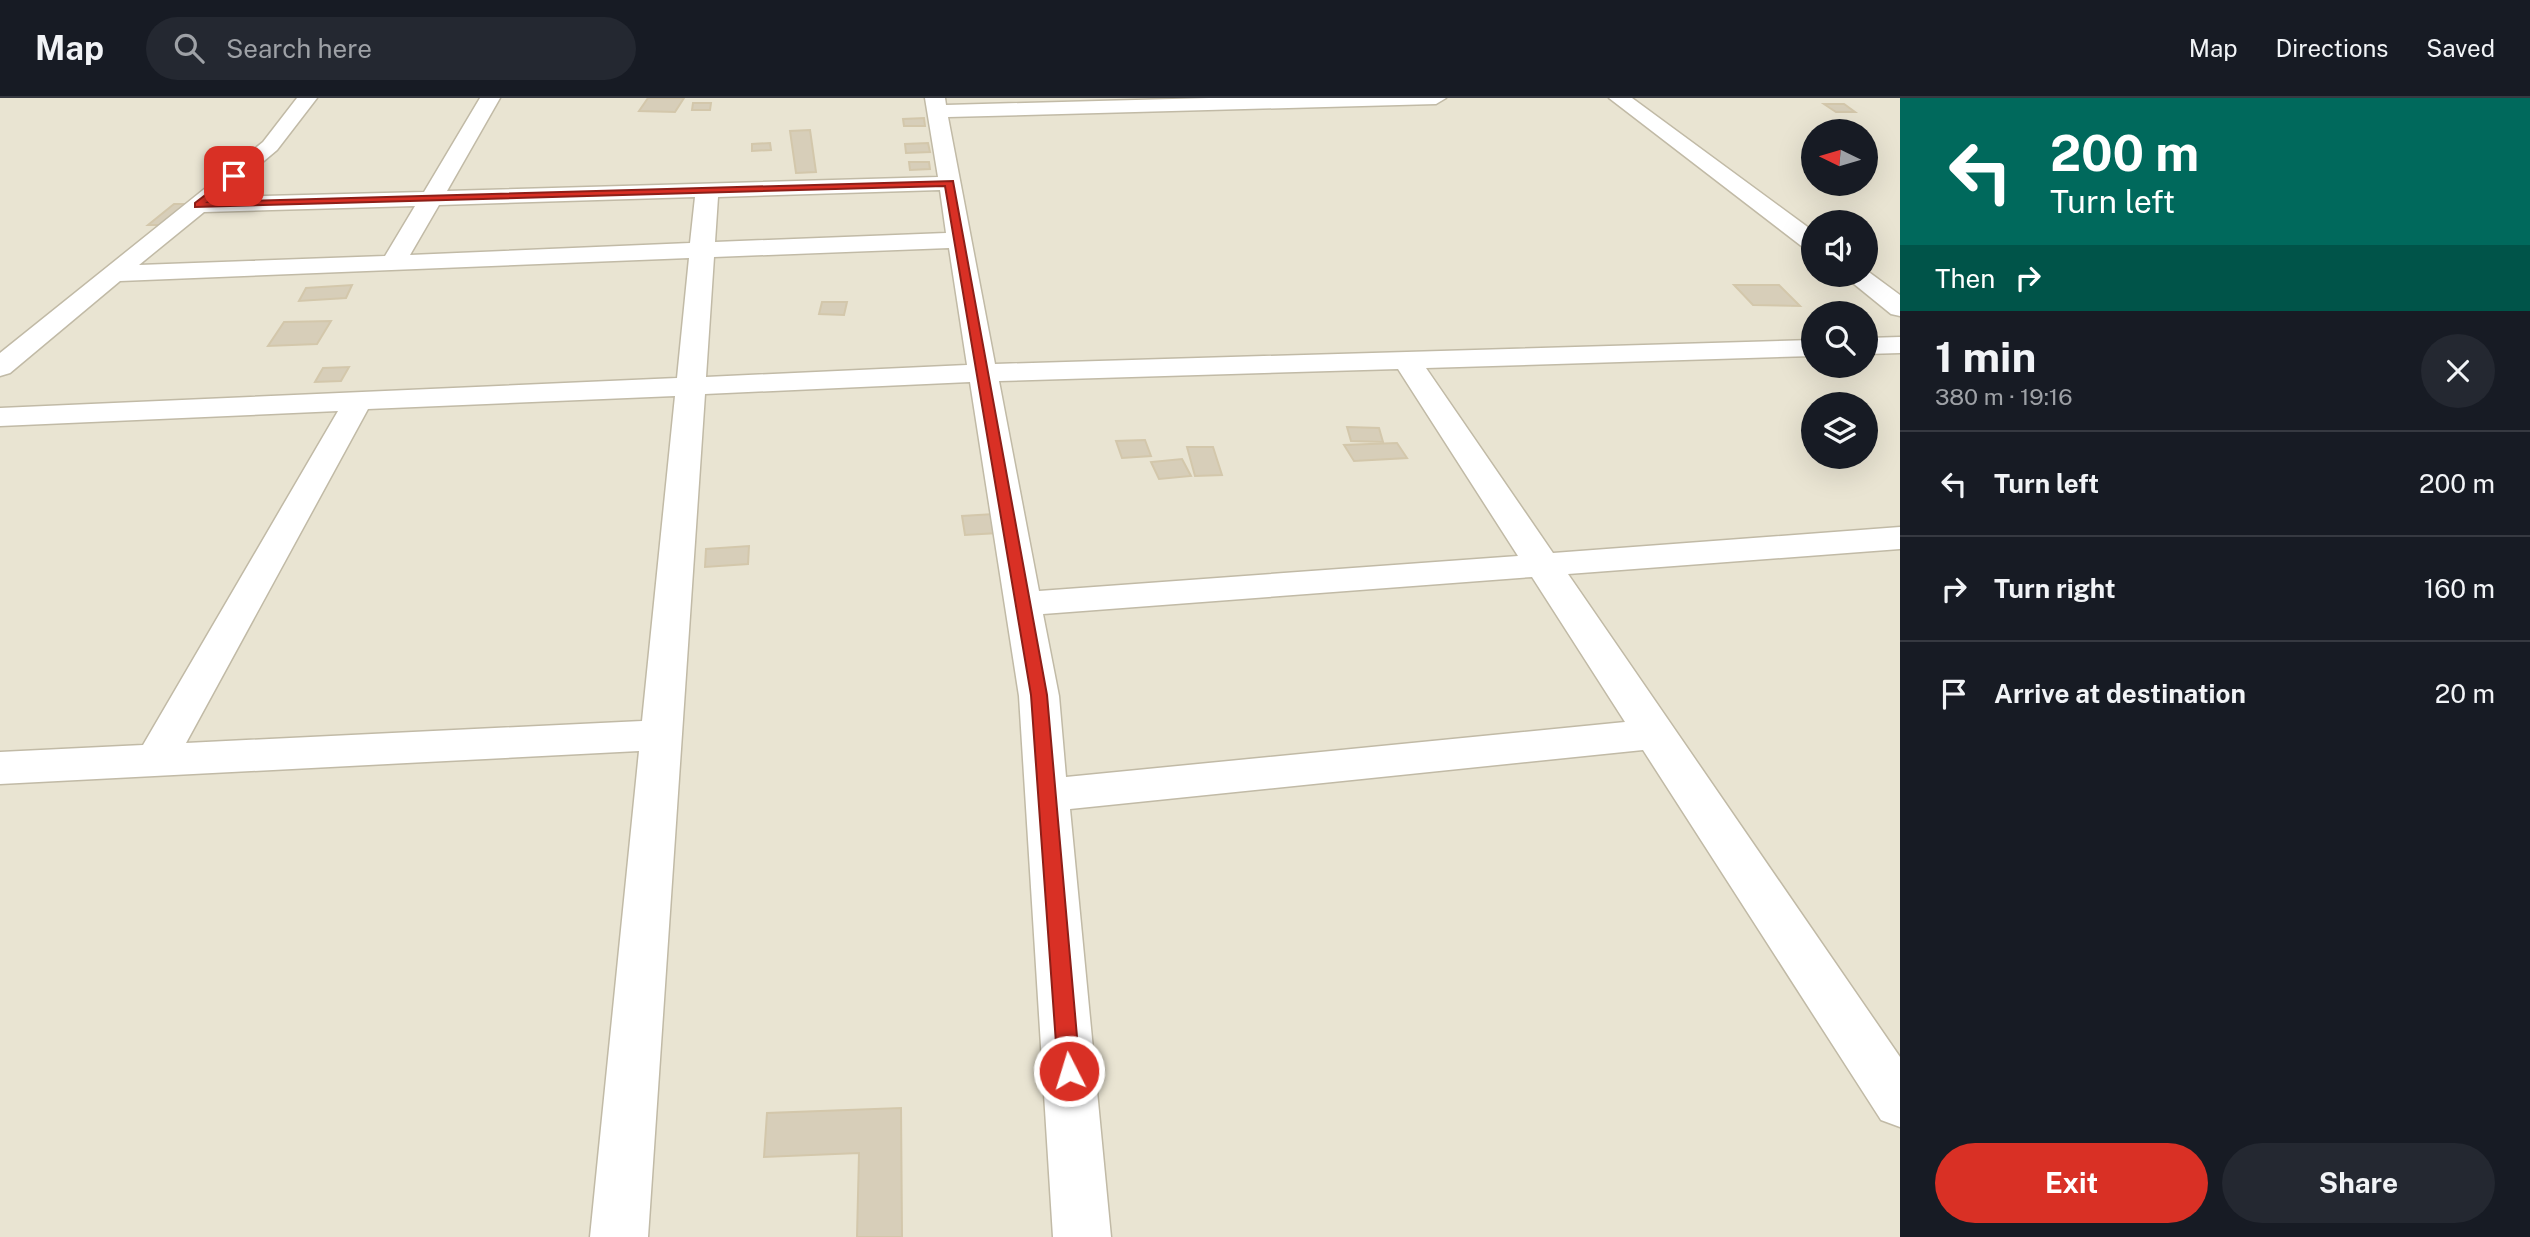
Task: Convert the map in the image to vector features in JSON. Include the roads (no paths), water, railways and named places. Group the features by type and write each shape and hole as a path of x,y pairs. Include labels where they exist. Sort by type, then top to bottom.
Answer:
{"street":[{"path":"0,367 270,146 307,98"},
{"path":"393,263 490,98"},
{"path":"1082,1237 1039,695 936,105 1436,98"},
{"path":"1619,98 1801,234"},
{"path":"198,205 950,183"},
{"path":"619,1237 707,190"},
{"path":"114,274 959,240"},
{"path":"1872,287 1900,308"},
{"path":"1878,346 1900,345"},
{"path":"0,416 983,373 1801,348"},
{"path":"1406,360 1900,1102"},
{"path":"156,760 358,401"},
{"path":"1023,604 1900,538"},
{"path":"1047,795 1655,734"},
{"path":"0,768 662,735"}]}
